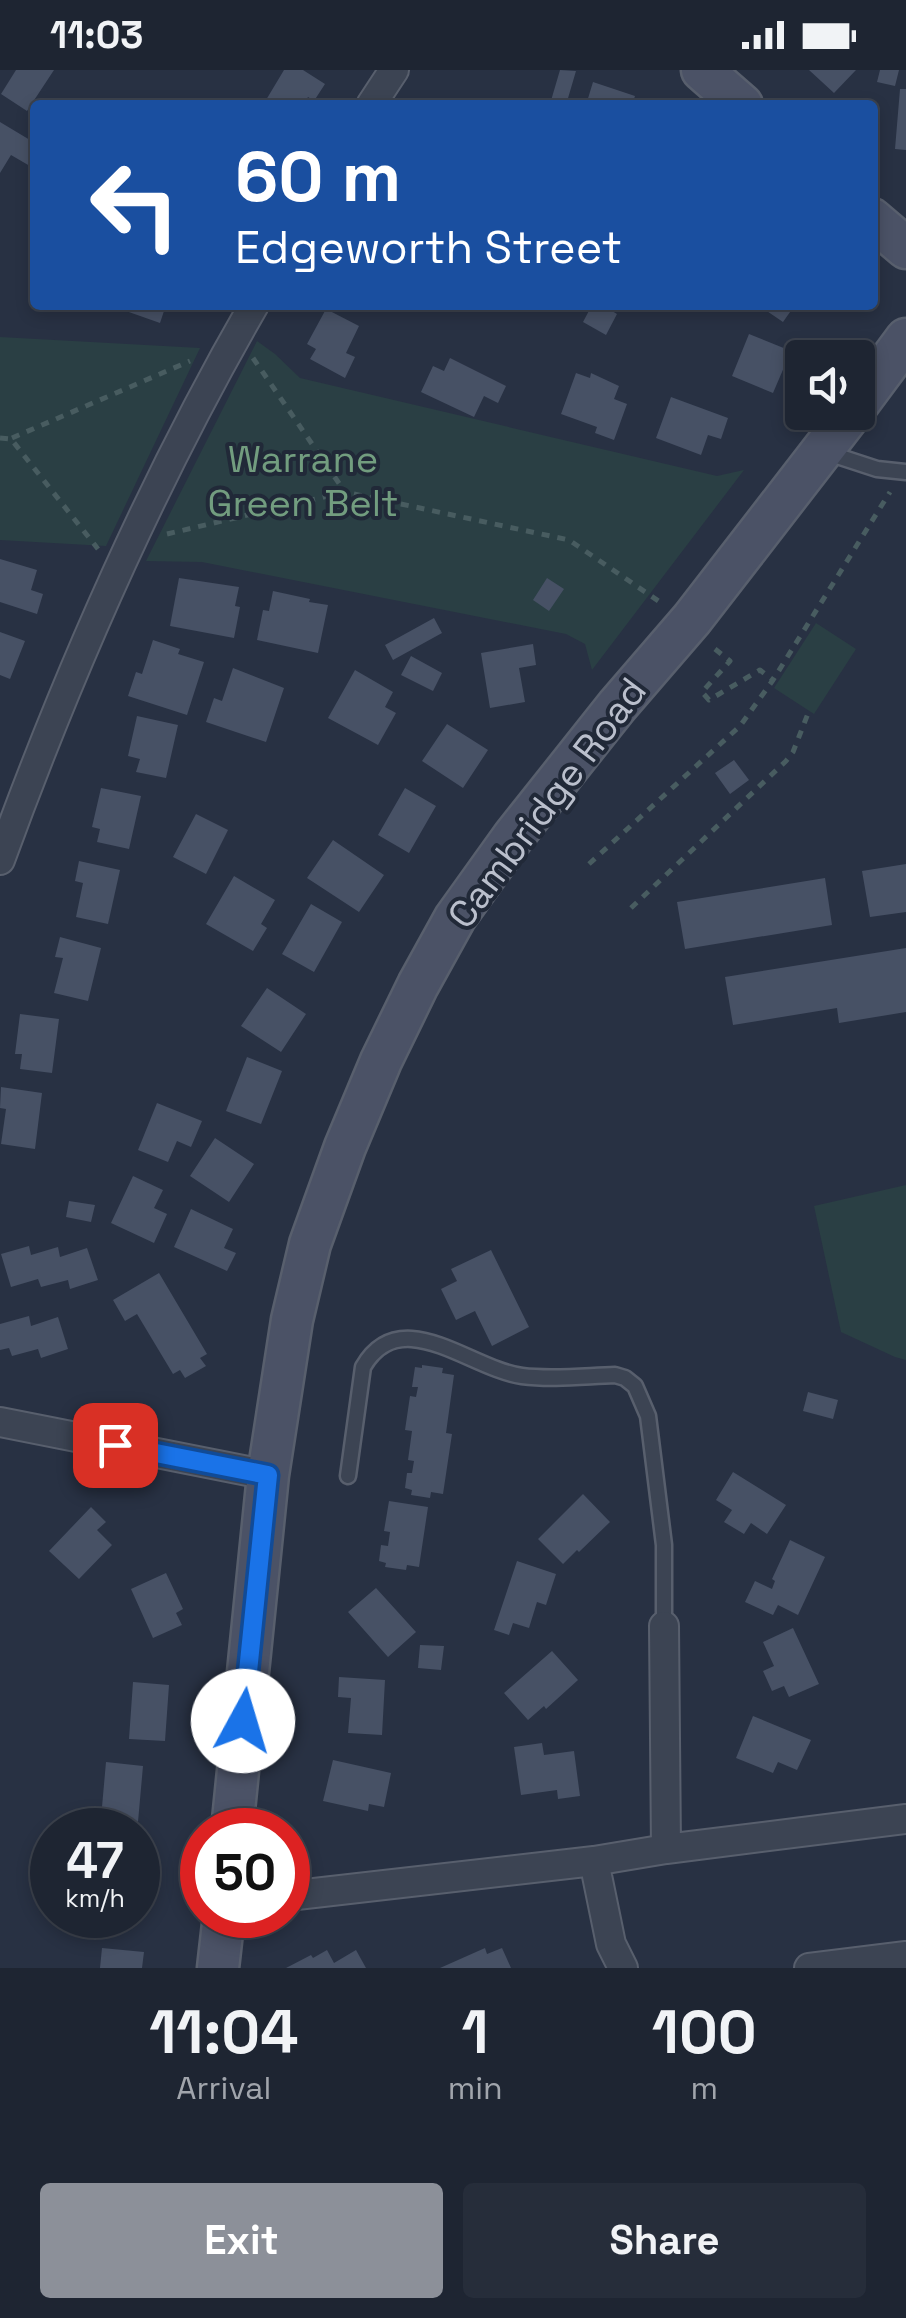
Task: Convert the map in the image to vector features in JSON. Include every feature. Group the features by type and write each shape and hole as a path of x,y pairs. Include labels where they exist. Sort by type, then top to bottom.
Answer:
{"main road":[{"path":"702,70 736,100"},
{"path":"878,223 906,248"},
{"path":"875,381 906,339"},
{"name":"Cambridge Road","path":"234,1808 268,1475 286,1351 310,1244 381,1060 455,918 512,837 692,619 839,430"},
{"path":"218,1968 221,1938"}],"street":[{"path":"374,100 394,70"},
{"path":"0,860 38,759 131,542 251,310"},
{"path":"0,1422 268,1475"},
{"path":"664,1626 666,1849"},
{"path":"310,1893 906,1820"},
{"path":"594,1860 612,1944 622,1968"},
{"path":"809,1968 906,1956"}],"lane":[{"path":"823,452 877,469 904,472"},
{"path":"348,1476 364,1367 372,1352 395,1339 422,1340 526,1377 615,1374 625,1378 635,1386 648,1416 664,1545 664,1626"}],"path":[{"path":"0,438 11,439 205,354 227,352 252,357 346,492"},
{"path":"11,439 99,550 346,492 569,540 660,602"},
{"path":"589,864 740,726 904,472"},
{"path":"716,648 730,660 702,692 709,700 760,670 773,680"},
{"path":"630,908 786,761 809,711"}],"green space":[{"name":"Warrane Green Belt","path":"0,337 200,348 106,546 0,540"},
{"name":"Warrane Green Belt","path":"257,341 300,378 717,476 744,470 592,670 585,644 566,634 202,562 146,561"},
{"path":"816,623 856,649 814,714 774,688"},
{"path":"906,1185 906,1360 841,1332 814,1206"}],"building":[{"path":"16,70 54,70 34,100 30,100 27,111 1,94"},
{"path":"284,70 303,70 325,84 315,100 266,100"},
{"path":"560,70 576,71 567,100 551,100"},
{"path":"809,70 856,70 834,93"},
{"path":"880,70 899,70 895,86 877,82"},
{"path":"593,82 635,96 634,100 588,100"},
{"path":"900,89 906,89 906,150 895,149"},
{"path":"0,122 30,140 30,166 11,155 0,173"},
{"path":"123,310 164,310 160,323"},
{"path":"325,310 359,326 346,353 355,357 345,378 310,359 316,349 307,344"},
{"path":"589,310 612,310 617,314 606,335 583,322"},
{"path":"765,310 791,310 783,322"},
{"path":"749,334 785,349 785,365 773,393 732,376"},
{"path":"450,358 506,386 498,403 484,396 474,417 421,392 433,366 444,371"},
{"path":"576,373 590,378 591,373 619,386 614,399 627,404 614,440 595,433 597,427 561,414"},
{"path":"671,397 728,418 721,439 708,435 701,455 656,438"},
{"path":"0,559 37,570 31,590 43,594 37,614 0,602"},
{"path":"179,578 239,587 234,638 170,626"},
{"path":"547,578 564,589 549,611 533,600"},
{"path":"273,591 328,605 318,653 257,640 263,610 269,611"},
{"path":"434,618 442,633 393,660 385,645"},
{"path":"0,632 25,641 10,679 0,675"},
{"path":"153,640 204,662 187,715 128,696 136,672 142,674"},
{"path":"533,644 536,665 519,668 525,702 490,708 481,653"},
{"path":"411,656 442,673 433,691 401,675"},
{"path":"233,668 284,688 266,742 206,722 214,698 222,701"},
{"path":"355,670 393,692 385,707 396,713 378,745 328,718"},
{"path":"137,716 178,725 166,778 136,772 140,759 128,756"},
{"path":"447,724 488,750 463,788 422,761"},
{"path":"734,760 749,780 730,794 715,773"},
{"path":"101,788 141,796 129,849 97,842 100,829 92,827"},
{"path":"405,788 436,806 409,853 378,835"},
{"path":"196,814 228,830 206,874 173,857"},
{"path":"333,840 384,875 359,912 307,878"},
{"path":"79,861 120,870 108,924 76,917 83,883 75,881"},
{"path":"906,864 906,912 870,917 862,871"},
{"path":"234,876 275,900 261,924 267,928 253,951 206,924"},
{"path":"825,878 832,925 685,949 677,902"},
{"path":"311,904 342,922 314,972 282,954"},
{"path":"60,937 101,948 88,1001 54,993 63,958 55,957"},
{"path":"906,948 906,1012 839,1023 837,1008 733,1025 725,977"},
{"path":"267,988 306,1014 281,1052 241,1026"},
{"path":"20,1014 59,1019 52,1073 20,1069 22,1054 15,1054"},
{"path":"247,1057 282,1071 261,1124 226,1111"},
{"path":"1,1087 42,1093 35,1149 1,1144 6,1109 0,1108"},
{"path":"157,1103 202,1121 191,1147 177,1141 168,1162 138,1150"},
{"path":"215,1138 254,1164 229,1202 190,1176"},
{"path":"133,1176 163,1190 154,1208 167,1214 154,1243 111,1223"},
{"path":"69,1201 95,1205 91,1222 66,1217"},
{"path":"191,1209 233,1229 224,1248 236,1253 227,1271 174,1247"},
{"path":"29,1246 31,1255 58,1247 60,1257 87,1248 98,1280 70,1289 68,1280 41,1287 38,1279 11,1287 1,1254"},
{"path":"491,1250 529,1327 492,1346 475,1311 456,1320 441,1289 457,1281 451,1269"},
{"path":"159,1273 207,1354 200,1358 206,1366 185,1378 180,1370 173,1374 137,1314 125,1321 113,1300"},
{"path":"29,1316 31,1326 58,1317 68,1349 41,1358 38,1349 12,1356 9,1348 0,1350 0,1324"},
{"path":"415,1367 443,1368 442,1373 454,1375 446,1433 452,1434 443,1494 431,1492 430,1498 411,1495 412,1490 405,1488 414,1461 408,1460 412,1431 405,1430 410,1396 416,1397 418,1387 412,1387"},
{"path":"808,1392 838,1400 833,1419 803,1411"},
{"path":"733,1472 786,1505 767,1534 751,1523 744,1534 724,1522 732,1510 716,1500"},
{"path":"583,1494 610,1522 563,1564 538,1539"},
{"path":"389,1501 428,1507 419,1567 385,1567 386,1563 379,1561 381,1545 388,1546 390,1532 384,1531"},
{"path":"91,1507 106,1522 97,1530 112,1545 79,1579 49,1551"},
{"path":"790,1540 825,1557 798,1615 778,1605 773,1615 745,1602 755,1581 772,1589 772,1579"},
{"path":"517,1561 556,1574 546,1605 537,1602 529,1628 513,1623 509,1635 494,1630"},
{"path":"166,1573 183,1609 176,1613 182,1625 153,1638 131,1589"},
{"path":"376,1588 416,1632 388,1657 348,1612"},
{"path":"793,1628 819,1684 789,1697 784,1686 772,1691 763,1671 774,1666 763,1642"},
{"path":"420,1645 444,1646 441,1670 418,1668"},
{"path":"552,1651 578,1680 528,1720 504,1693"},
{"path":"339,1677 385,1680 382,1735 348,1733 351,1698 338,1697"},
{"path":"133,1682 169,1685 165,1741 129,1739"},
{"path":"753,1716 811,1740 797,1770 778,1762 773,1773 736,1758"},
{"path":"542,1743 544,1755 574,1751 580,1796 558,1799 557,1790 521,1795 514,1747"},
{"path":"333,1760 391,1773 384,1807 369,1804 368,1811 323,1801"},
{"path":"106,1762 143,1766 139,1808 102,1808"},
{"path":"102,1948 144,1952 142,1968 100,1968"},
{"path":"485,1948 487,1954 502,1948 511,1968 440,1968"},
{"path":"327,1950 334,1963 356,1950 366,1968 286,1968 311,1955 313,1958"}],"route":[{"path":"115,1445 268,1475 243,1721"}]}
